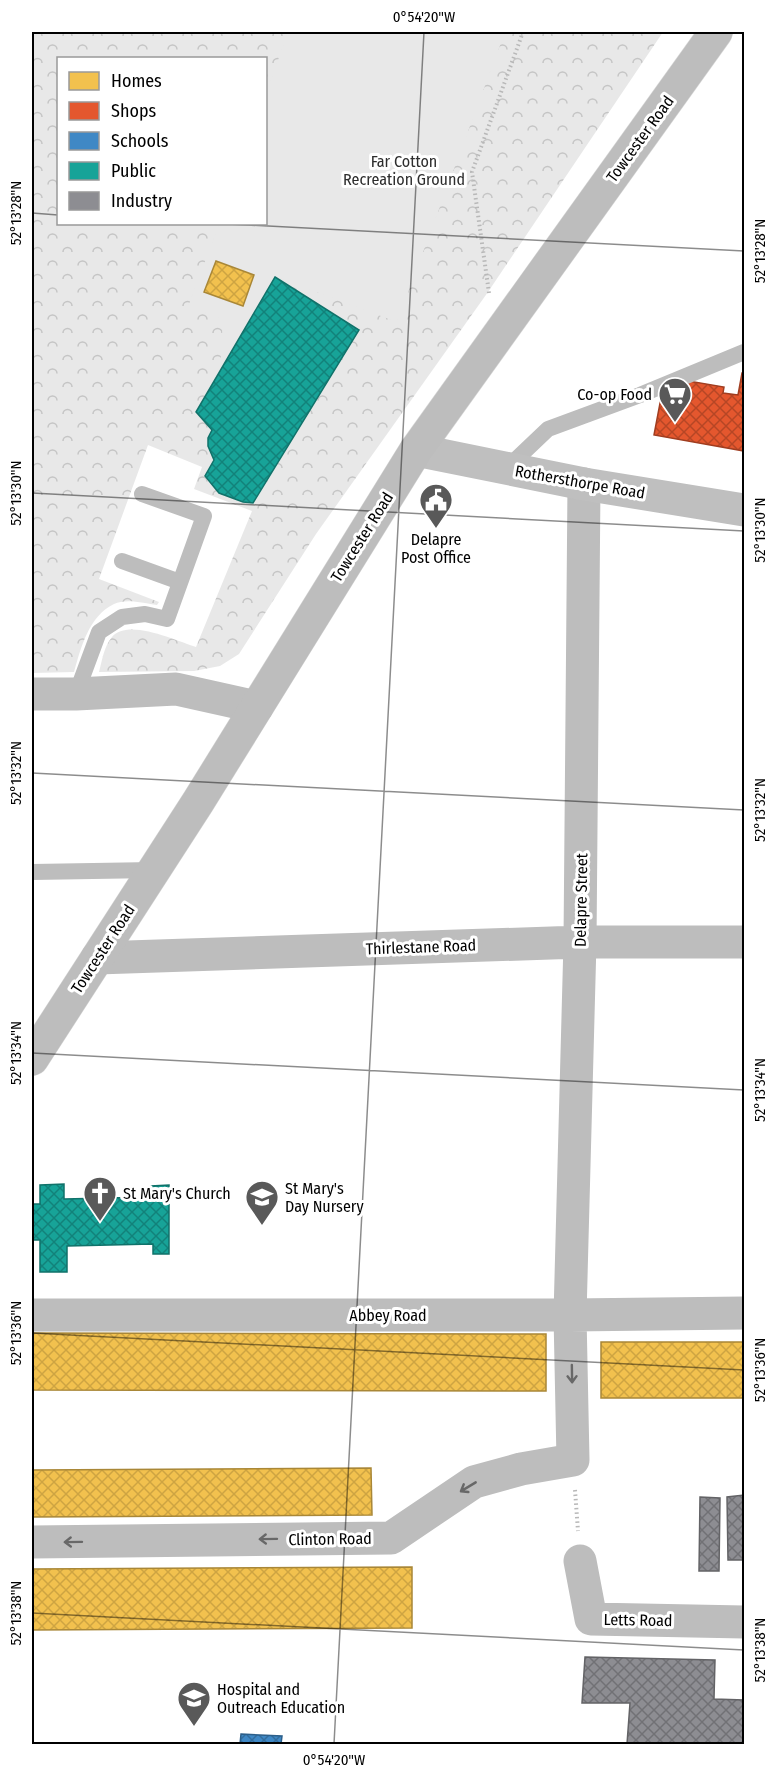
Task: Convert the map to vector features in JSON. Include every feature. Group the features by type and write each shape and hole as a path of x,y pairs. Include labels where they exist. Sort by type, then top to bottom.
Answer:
{"street":[{"name":"Towcester Road","path":"36,1042 97,958 154,870 416,450 716,32"},
{"name":"Rothersthorpe Road","path":"416,450 584,484 744,510"},
{"name":"Delapre Street","path":"570,1315 580,942 584,484"},
{"path":"32,694 176,689 257,707"},
{"name":"Thirlestane Road","path":"97,958 580,942 744,942"},
{"name":"Abbey Road","path":"32,1315 744,1313"},
{"path":"570,1315 573,1460"},
{"name":"Clinton Road","path":"32,1542 391,1538 474,1482 521,1469 573,1460"},
{"name":"Letts Road","path":"580,1560 591,1618 744,1622"}],"lane":[{"path":"507,469 548,429 744,352"},
{"path":"76,694 99,632 122,617 145,614 168,619 204,516 142,494"},
{"path":"122,561 180,582"},
{"path":"32,872 154,870"}],"path":[{"path":"515,314 488,292 472,172 523,32"},
{"path":"573,1460 580,1560"}],"green space":[{"name":"Far Cotton Recreation Ground","path":"32,32 663,32 488,292 316,534 239,654 220,666 194,671 99,672 107,645 119,632 140,630 196,647 252,511 194,489 202,467 148,445 99,579 159,602 157,605 119,602 105,609 87,633 74,672 32,673"},
{"path":"288,32 505,32 397,322 276,277 220,370 223,319 188,307 219,225 267,225 267,91"}],"building: Homes":[{"path":"216,261 254,275 243,306 204,292"},
{"path":"32,1333 546,1334 546,1391 32,1390"},
{"path":"601,1342 744,1342 744,1398 601,1398"},
{"path":"371,1468 372,1515 32,1517 32,1470"},
{"path":"412,1567 412,1628 32,1630 32,1569"}],"building: Shops":[{"path":"742,373 744,373 744,451 654,435 661,398 668,400 668,396 680,398 682,388 688,389 689,381 724,387 723,393 738,395"}],"building: Schools":[{"path":"241,1734 282,1736 281,1744 240,1744"}],"building: Public":[{"path":"275,277 359,330 253,503 243,502 219,493 205,476 214,460 208,446 208,438 212,430 196,412"},
{"name":"St Mary's Church","path":"64,1184 64,1199 152,1197 151,1186 169,1185 169,1254 153,1254 153,1244 67,1246 67,1272 40,1272 40,1240 32,1240 32,1204 40,1204 40,1185"}],"building: Industry":[{"path":"744,1495 744,1560 728,1560 727,1497"},
{"path":"700,1497 720,1498 719,1571 699,1571"},
{"path":"585,1657 715,1660 714,1699 744,1700 744,1744 627,1744 630,1703 582,1703"}],"place":[{"name":"Co-op Food","path":"675,423"},
{"name":"Delapre Post Office","path":"436,529"},
{"name":"St Mary's Church","path":"100,1222"},
{"name":"St Mary's Day Nursery","path":"262,1226"},
{"name":"Hospital and Outreach Education","path":"194,1727"}]}
